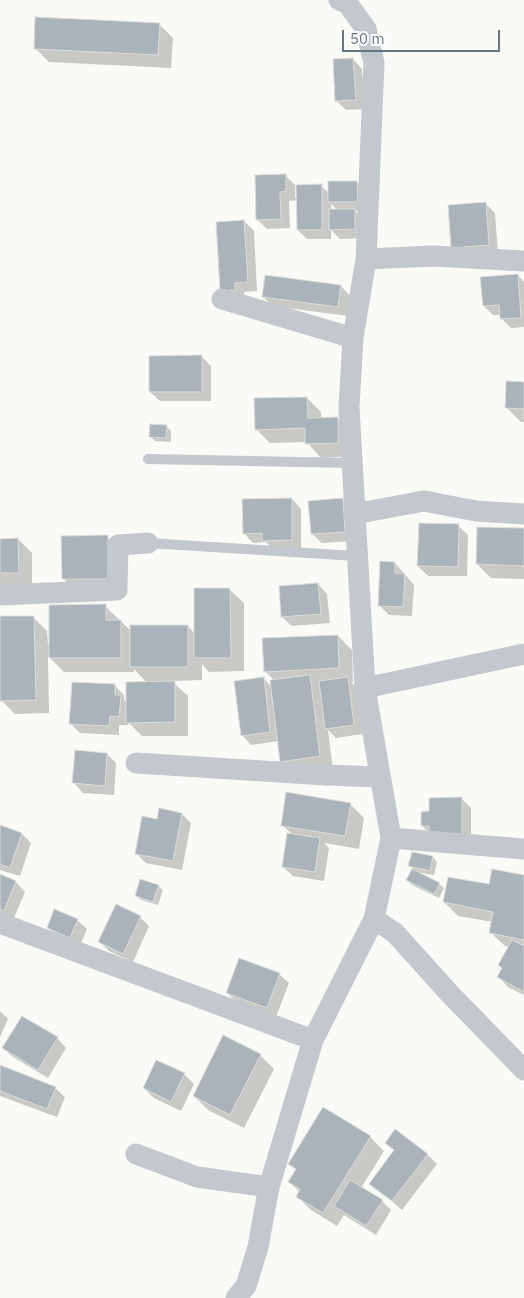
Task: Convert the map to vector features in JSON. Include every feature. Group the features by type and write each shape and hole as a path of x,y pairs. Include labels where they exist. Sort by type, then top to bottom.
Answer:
{"street":[{"path":"236,1298 246,1286 258,1247 269,1187 313,1040 374,919 391,838 365,688 349,407 353,338 366,259 374,63 366,29 348,4 339,0"},
{"path":"366,259 434,256 524,261"},
{"path":"222,299 353,338"},
{"path":"354,514 424,501 476,511 524,514"},
{"path":"0,595 117,590 118,545 148,543"},
{"path":"365,688 524,654"},
{"path":"136,763 380,777"},
{"path":"391,838 524,850"},
{"path":"374,919 395,933 450,994 524,1070"},
{"path":"0,923 313,1040"},
{"path":"136,1154 197,1177 269,1187"}],"lane":[{"path":"148,459 352,463"},
{"path":"148,543 356,556"}],"building":[{"path":"35,17 160,23 158,55 34,49"},
{"path":"353,58 356,100 335,101 333,59"},
{"path":"286,174 286,191 280,192 281,219 256,220 255,175"},
{"path":"328,181 357,181 358,202 328,202"},
{"path":"322,184 322,230 297,230 296,185"},
{"path":"486,202 489,245 451,248 448,205"},
{"path":"329,209 355,209 355,229 329,230"},
{"path":"244,220 248,282 235,283 235,290 220,291 216,222"},
{"path":"518,274 521,318 500,319 499,305 483,306 480,277"},
{"path":"265,275 341,285 338,307 262,297"},
{"path":"202,355 202,392 149,392 149,356"},
{"path":"506,381 524,382 524,419 523,409 505,408"},
{"path":"307,397 308,418 338,417 338,443 305,444 305,428 255,430 254,398"},
{"path":"150,424 167,425 166,438 149,437"},
{"path":"292,498 292,540 262,541 262,533 243,534 242,499"},
{"path":"343,498 345,532 311,534 308,501"},
{"path":"419,523 459,524 458,567 417,566"},
{"path":"477,527 524,528 524,566 476,564"},
{"path":"108,535 108,579 62,579 61,536"},
{"path":"18,538 19,573 0,573 0,539"},
{"path":"380,561 395,562 395,573 405,574 403,607 378,606"},
{"path":"318,583 321,614 281,617 279,586"},
{"path":"194,588 230,588 231,658 194,658"},
{"path":"106,604 106,620 121,620 121,658 49,658 49,605"},
{"path":"0,616 34,616 36,700 0,701"},
{"path":"130,625 188,625 188,667 130,667"},
{"path":"338,635 339,668 264,672 262,638"},
{"path":"310,675 320,756 280,762 270,680"},
{"path":"264,677 270,732 241,736 234,681"},
{"path":"348,677 354,725 325,729 319,681"},
{"path":"175,681 175,722 126,723 126,682"},
{"path":"72,682 115,684 115,695 121,695 119,717 110,716 109,726 69,724"},
{"path":"75,750 107,753 105,786 72,783"},
{"path":"286,792 351,803 345,836 281,826"},
{"path":"462,797 462,839 429,833 429,826 421,826 421,812 429,811 429,798"},
{"path":"159,808 182,813 173,861 135,854 142,816 157,819"},
{"path":"0,825 22,833 10,868 0,864"},
{"path":"287,833 320,838 315,872 282,867"},
{"path":"412,852 433,856 430,871 408,866"},
{"path":"412,869 440,883 434,894 406,880"},
{"path":"492,869 524,875 524,940 489,933 493,912 443,902 448,877 489,884"},
{"path":"0,874 16,881 4,911 0,909"},
{"path":"140,879 159,885 153,902 135,896"},
{"path":"116,904 141,916 123,954 98,942"},
{"path":"54,909 78,919 70,938 47,928"},
{"path":"512,940 524,946 524,992 497,977 502,968 498,965"},
{"path":"239,958 280,973 267,1008 226,993"},
{"path":"22,1016 58,1037 38,1070 2,1048"},
{"path":"223,1035 261,1054 230,1115 193,1096"},
{"path":"156,1060 185,1073 171,1102 143,1088"},
{"path":"0,1065 56,1087 47,1109 0,1091"},
{"path":"323,1107 371,1136 323,1213 296,1197 300,1189 288,1182 296,1169 288,1164"},
{"path":"395,1129 428,1154 392,1201 369,1184 394,1150 385,1143"},
{"path":"350,1180 383,1200 366,1226 334,1206"}]}
